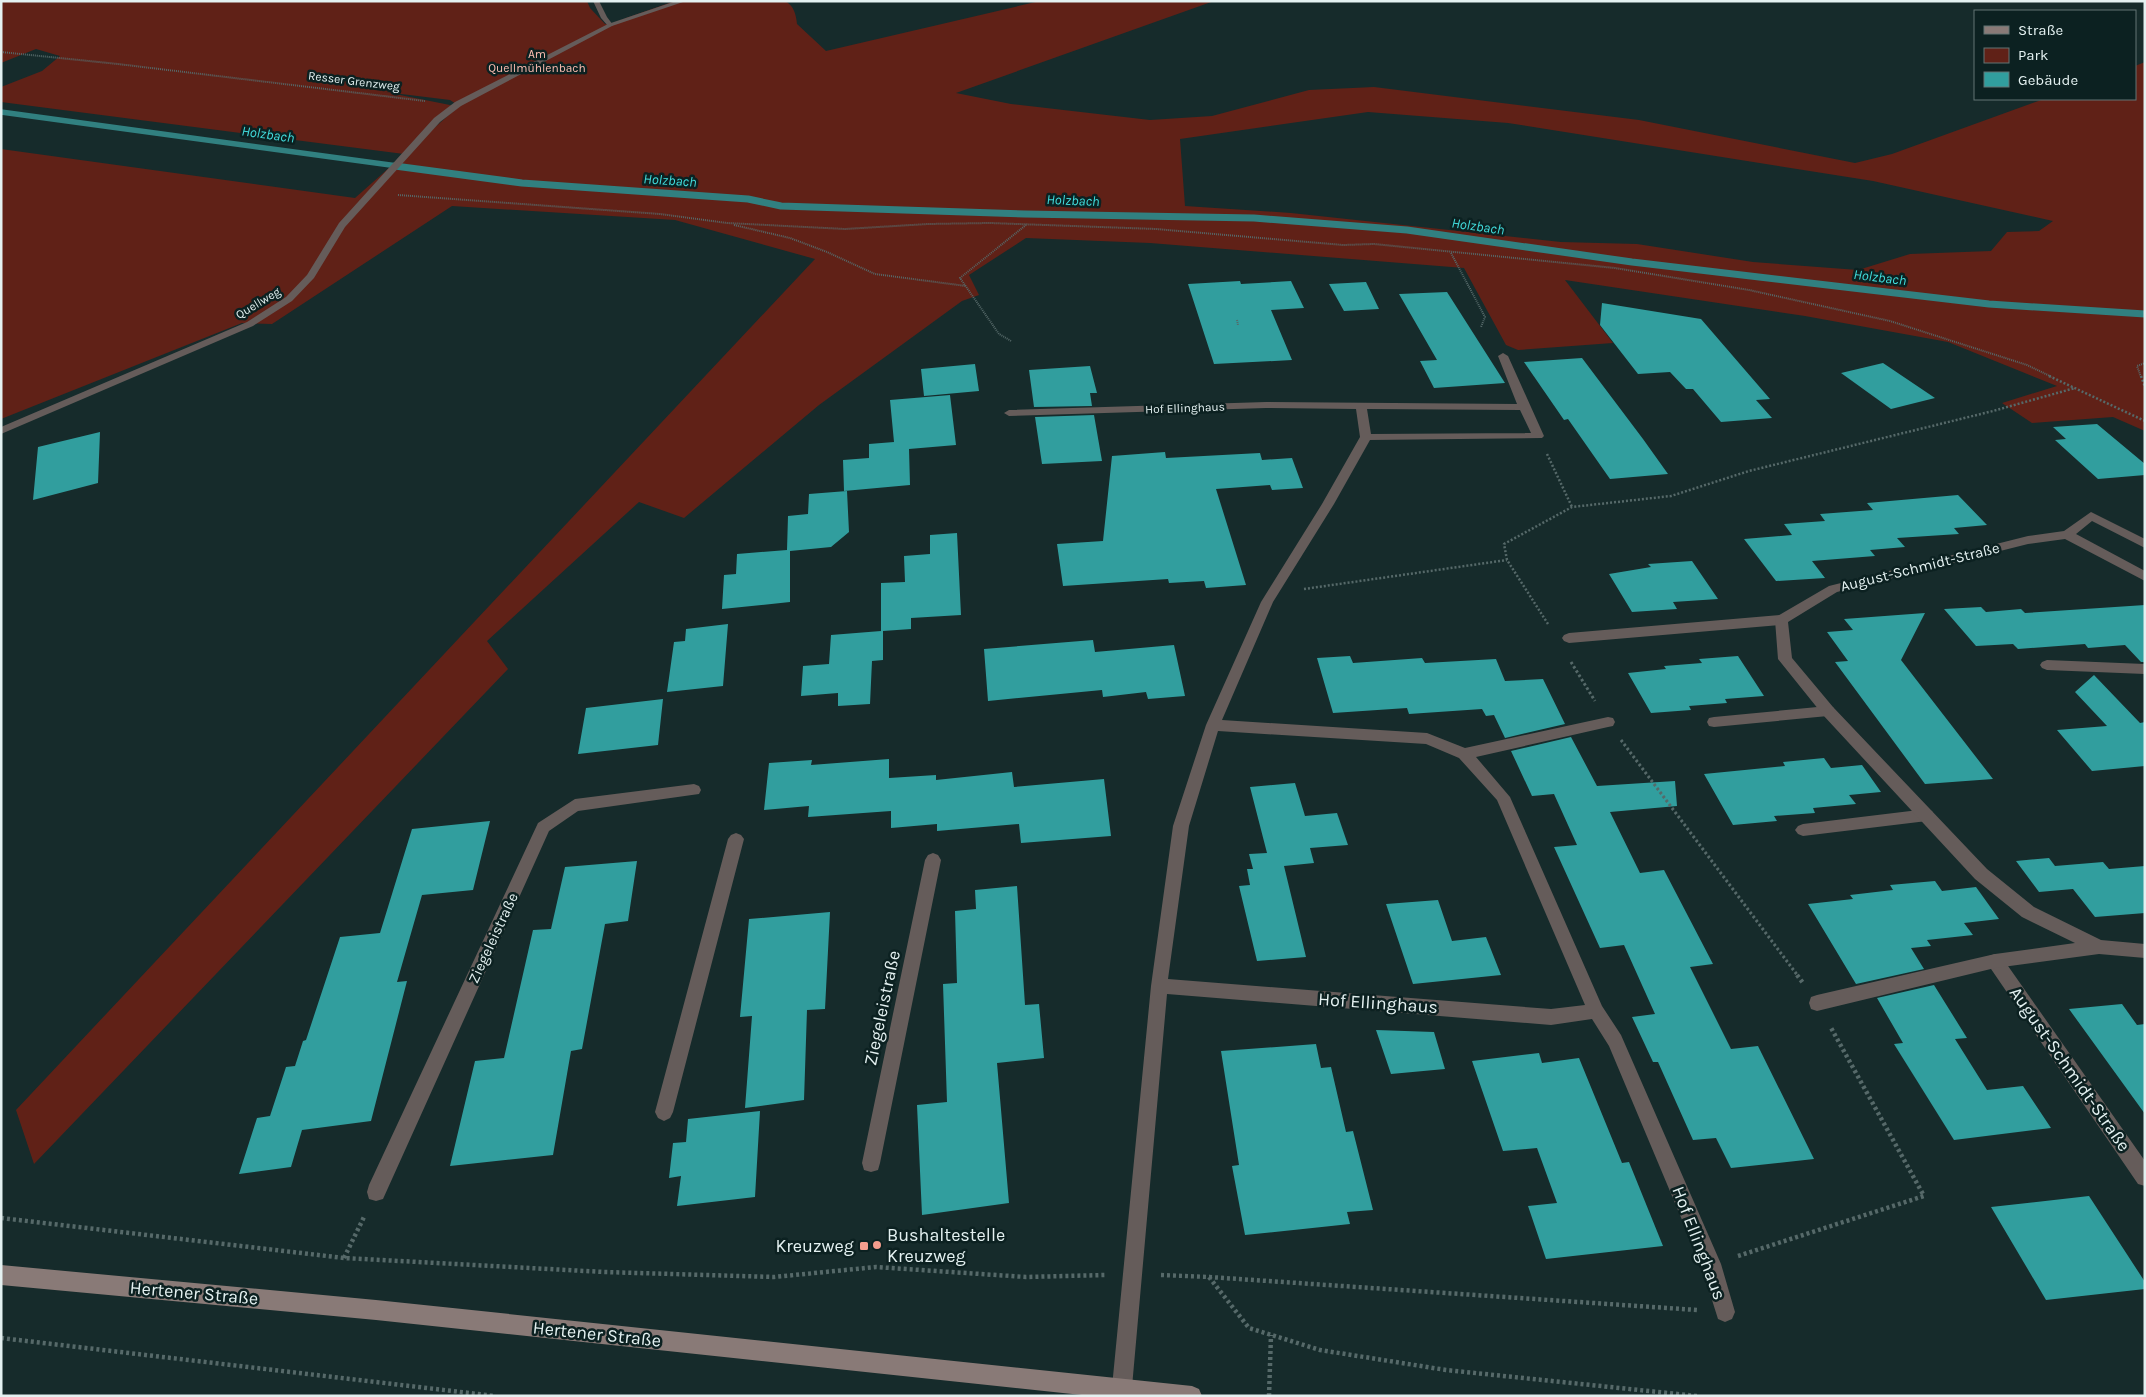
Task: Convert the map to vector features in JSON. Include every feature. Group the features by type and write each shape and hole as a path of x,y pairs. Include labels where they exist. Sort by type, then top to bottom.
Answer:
{"main road":[{"name":"Hertener Straße","path":"1,1275 366,1309 1192,1396"}],"street":[{"path":"596,1 604,18 610,25"},
{"path":"458,104 610,25 683,1"},
{"name":"Quellweg","path":"1,431 250,324 289,299 311,276 342,225 438,120 458,104"},
{"path":"1366,437 1538,436 1503,356"},
{"name":"Hof Ellinghaus","path":"1009,413 1266,406 1524,407"},
{"path":"1122,1388 1134,1275 1159,986 1181,826 1213,725 1273,593 1328,504 1366,437 1361,406"},
{"path":"2145,544 2091,516 2067,535 2145,577"},
{"name":"August-Schmidt-Straße","path":"1570,638 1781,620 1834,589 2028,540 2067,535"},
{"path":"1781,620 1785,659 1828,711 1927,814 1981,874 2028,912 2099,947"},
{"path":"2047,665 2145,669"},
{"path":"1714,722 1828,711"},
{"path":"1464,754 1608,722"},
{"name":"Hof Ellinghaus","path":"1213,725 1427,739 1464,754 1503,798 1596,1011 1615,1041 1711,1264 1725,1312"},
{"name":"Ziegeleistraße","path":"376,1192 543,827 575,806 694,790"},
{"path":"1804,830 1927,814"},
{"path":"664,1112 736,839"},
{"name":"Ziegeleistraße","path":"870,1164 934,860"},
{"path":"1817,1003 1996,961 2099,947 2145,951"},
{"name":"August-Schmidt-Straße","path":"1996,961 2145,1177"},
{"name":"Hof Ellinghaus","path":"1159,986 1551,1017 1596,1011"}],"path":[{"name":"Resser Grenzweg","path":"1,52 458,104"},
{"path":"372,193 660,214 726,223 845,229 928,224 990,223 1156,229 1343,245 1374,244 1644,273 1749,290 1890,322 2028,365 2145,421"},
{"path":"726,223 790,238 827,252 875,274 966,286"},
{"path":"1011,341 999,334 960,278 1026,225"},
{"path":"1451,252 1485,317 1481,327"},
{"path":"1237,320 1238,325"},
{"path":"2145,363 2137,366 2145,387"},
{"path":"1538,436 1572,508"},
{"path":"1273,593 1507,560"},
{"path":"1711,1264 1924,1196 1817,1003"},
{"path":"344,1258 376,1192"},
{"path":"1,1218 344,1258 604,1272 774,1277 876,1267 1026,1277 1134,1275 1209,1277 1725,1312"},
{"path":"1209,1277 1249,1328 1320,1350 1446,1370 1697,1396"},
{"path":"1269,1396 1271,1335"},
{"path":"1,1338 495,1396"}],"green space":[{"name":"Am Quellmühlenbach","path":"1,1 587,1 590,8 605,24 615,24 626,18 675,1 785,1 791,5 797,24 826,51 1040,1 1214,1 956,93 1011,104 1150,120 1212,116 1309,90 1374,87 1639,120 1855,163 1892,154 2041,100 2136,100 2136,66 2145,62 2145,431 2113,417 2032,423 2002,403 2057,386 1948,342 1805,316 1565,280 1613,343 1518,350 1506,345 1464,268 1150,243 1026,238 969,275 979,295 962,301 819,405 684,518 639,502 487,641 508,669 34,1164 16,1110 815,259 675,220 452,206 272,324 242,323 1,419 1,149 355,198 459,106 450,100 385,92 455,106 404,154 1,102 1,87 42,71 60,56 36,49 1,63","holes":["1368,112 1508,123 1873,181 2053,221 2039,231 2007,232 1991,251 1910,254 1858,270 1753,262 1637,244 1561,242 1291,213 1185,206 1180,139"]}],"building":[{"path":"1240,281 1241,284 1291,281 1304,308 1271,310 1292,360 1214,364 1188,284"},
{"path":"1366,282 1379,309 1344,311 1329,284"},
{"path":"1447,292 1505,383 1434,388 1420,361 1437,360 1399,294"},
{"path":"1602,303 1701,319 1770,399 1756,400 1772,418 1721,422 1693,389 1686,389 1670,372 1638,374 1600,325"},
{"path":"1582,358 1668,474 1610,479 1568,419 1564,420 1524,362"},
{"path":"1883,363 1935,398 1891,409 1841,373"},
{"path":"975,364 979,391 924,396 921,369"},
{"path":"1090,366 1097,393 1090,393 1092,406 1034,407 1029,370"},
{"path":"950,395 956,445 909,449 910,485 844,491 843,460 869,458 869,444 894,442 890,400"},
{"path":"1094,415 1102,461 1042,464 1035,417"},
{"path":"2097,424 2145,464 2145,475 2098,479 2055,440 2066,439 2053,427"},
{"path":"100,432 98,483 33,500 38,447"},
{"path":"1165,452 1166,458 1260,453 1262,460 1292,458 1303,488 1272,490 1270,485 1216,489 1246,585 1206,588 1204,581 1169,583 1168,579 1063,586 1057,544 1103,541 1112,456"},
{"path":"847,491 849,532 831,547 790,551 790,602 722,609 724,575 736,574 737,554 787,550 788,516 808,514 809,494"},
{"path":"1958,495 1987,525 1954,528 1959,534 1897,538 1905,547 1870,550 1875,556 1812,561 1825,578 1776,581 1744,539 1792,535 1784,524 1825,521 1820,514 1873,510 1867,503"},
{"path":"957,533 961,615 911,618 911,629 883,631 883,660 872,661 870,704 838,706 838,693 801,696 803,666 829,664 831,635 881,631 881,583 905,582 904,556 930,554 930,535"},
{"path":"1692,561 1718,599 1673,602 1677,609 1632,612 1609,574 1651,567 1648,564"},
{"path":"2145,605 2145,662 2141,662 2125,645 2088,648 2085,644 2018,649 2013,644 1976,646 1944,609 1981,607 1986,612 2021,609 2025,613"},
{"path":"1925,613 1901,660 1993,779 1925,784 1835,662 1848,661 1827,632 1853,630 1844,619"},
{"path":"728,624 723,686 667,692 674,642 685,641 686,629"},
{"path":"1093,640 1095,652 1174,645 1185,696 1148,699 1146,692 1103,697 1102,690 988,701 984,649"},
{"path":"1350,656 1353,663 1422,658 1425,663 1496,659 1505,681 1543,679 1565,724 1505,738 1494,715 1486,716 1482,709 1409,714 1407,708 1333,713 1317,658"},
{"path":"1738,656 1764,696 1725,699 1727,703 1689,706 1691,710 1651,713 1628,673 1666,669 1664,666 1702,663 1699,659"},
{"path":"2094,675 2140,723 2145,722 2145,766 2092,771 2057,730 2107,726 2075,692"},
{"path":"663,699 658,745 578,754 586,708"},
{"path":"1571,737 1597,786 1675,781 1677,806 1610,812 1640,873 1664,870 1713,964 1690,967 1731,1049 1758,1046 1814,1159 1731,1168 1716,1138 1693,1140 1658,1062 1653,1062 1632,1017 1655,1014 1624,945 1600,948 1554,847 1577,845 1554,794 1532,796 1511,751"},
{"path":"1824,758 1831,768 1862,765 1881,792 1849,795 1856,804 1813,808 1815,813 1774,816 1777,821 1733,825 1704,774 1785,766 1783,762"},
{"path":"889,759 889,778 936,775 936,780 1012,772 1014,787 1104,779 1111,836 1021,843 1019,824 937,831 937,824 891,828 891,811 808,817 809,806 764,810 769,763 812,760 811,765"},
{"path":"1295,783 1305,816 1337,813 1348,845 1310,848 1314,863 1284,866 1306,957 1257,961 1239,886 1250,885 1247,869 1253,869 1249,854 1267,853 1250,787"},
{"path":"490,821 473,890 422,895 397,982 407,981 371,1121 302,1130 291,1167 239,1174 257,1118 270,1116 286,1067 295,1066 303,1041 306,1040 340,937 380,933 412,829"},
{"path":"2049,858 2055,866 2103,862 2109,869 2145,866 2145,913 2095,917 2073,889 2039,892 2016,861"},
{"path":"637,861 628,921 605,924 582,1049 571,1051 553,1155 450,1166 475,1061 504,1058 533,930 551,929 565,867"},
{"path":"1935,881 1942,891 1976,887 1999,919 1964,923 1973,935 1927,940 1931,946 1911,948 1924,969 1856,984 1808,904 1853,899 1850,895 1893,890 1890,885"},
{"path":"1017,886 1025,1005 1039,1004 1044,1058 997,1063 1009,1203 922,1215 917,1105 947,1102 943,984 957,983 955,911 976,909 975,890"},
{"path":"1438,900 1452,941 1486,937 1501,975 1413,984 1386,904"},
{"path":"830,912 825,1009 807,1010 804,1100 745,1108 752,1016 740,1017 749,919"},
{"path":"1934,985 1967,1038 1955,1039 1987,1090 2023,1086 2051,1128 1954,1140 1894,1044 1903,1043 1877,998"},
{"path":"2122,1004 2137,1025 2145,1024 2145,1114 2069,1009"},
{"path":"1376,1030 1434,1032 1445,1069 1391,1074"},
{"path":"1316,1044 1321,1068 1331,1067 1346,1132 1353,1131 1373,1210 1347,1212 1350,1224 1245,1235 1232,1166 1239,1165 1221,1051"},
{"path":"1539,1053 1542,1063 1579,1058 1622,1163 1629,1162 1663,1246 1546,1259 1528,1206 1557,1203 1537,1148 1503,1151 1472,1061"},
{"path":"760,1111 755,1197 677,1206 681,1176 669,1178 673,1143 686,1142 688,1119"},
{"path":"2089,1196 2145,1282 2145,1289 2046,1300 1991,1207"}],"waterway":[{"name":"Holzbach","path":"1,112 405,167"},
{"name":"Holzbach","path":"395,166 522,183 748,199 781,206 1025,214 1254,218 1407,230 1632,262 1989,304 2145,314"}],"place":[{"name":"Bushaltestelle Kreuzweg","path":"877,1245"},
{"name":"Kreuzweg","path":"864,1246"}]}
